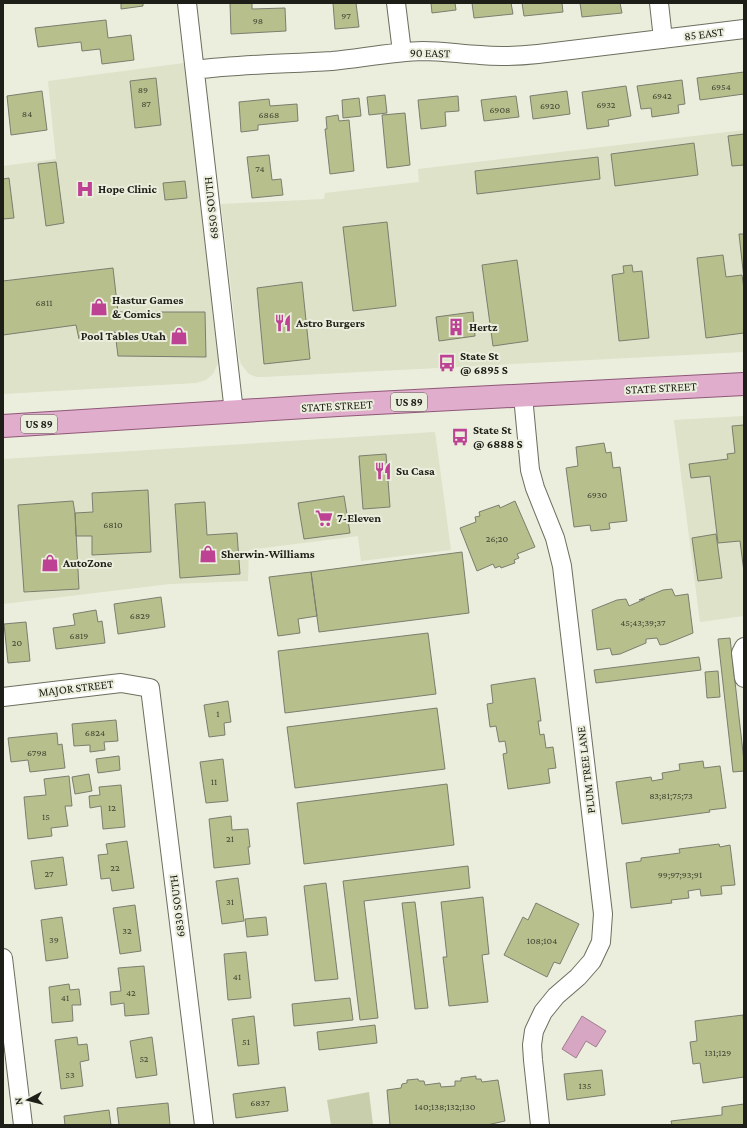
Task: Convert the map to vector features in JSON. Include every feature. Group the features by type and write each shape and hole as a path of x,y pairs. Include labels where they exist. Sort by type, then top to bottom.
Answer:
{"main road":[{"name":"STATE STREET","path":"3,426 744,384"}],"street":[{"name":"6850 SOUTH","path":"187,3 234,412"},
{"path":"396,3 402,52"},
{"path":"659,3 663,39"},
{"name":"85 EAST","path":"663,39 744,29"},
{"name":"90 EAST","path":"195,70 262,64 332,61 402,52 444,52 511,56 663,39"},
{"name":"PLUM TREE LANE","path":"523,396 530,470 535,488 555,538 562,566 603,914 601,942 592,961 578,977 556,996 543,1012 534,1031 532,1045 540,1125"},
{"path":"744,647 742,653 744,678"},
{"name":"MAJOR STREET","path":"3,697 121,683 150,688"},
{"name":"6830 SOUTH","path":"150,688 204,1125"},
{"path":"3,958 23,1125"}],"shaded area":[{"path":"184,63 218,356 218,363 213,374 206,380 196,383 3,394 3,166 56,159 48,81"},
{"path":"744,130 744,352 263,377 257,377 249,374 241,364 221,204 324,199 325,193 419,182 418,169"},
{"path":"744,416 744,616 700,622 674,420"},
{"path":"435,432 451,550 361,561 358,536 249,550 248,581 170,584 3,604 3,459"},
{"path":"582,1016 606,1031 596,1047 586,1041 576,1058 562,1049"},
{"path":"369,1092 373,1125 331,1125 327,1100"}],"building":[{"path":"121,3 143,3 143,6 121,9"},
{"path":"230,3 252,3 252,9 285,8 286,31 231,34"},
{"path":"333,3 356,3 359,27 335,29"},
{"path":"431,3 455,3 456,10 432,13"},
{"path":"472,3 511,3 513,14 474,18"},
{"path":"522,3 562,3 563,12 524,16"},
{"path":"580,3 620,3 622,13 582,17"},
{"path":"106,20 108,38 131,35 134,60 102,64 100,49 82,51 81,42 38,47 35,28"},
{"path":"744,72 744,94 700,100 697,78"},
{"path":"156,78 161,125 135,128 130,81"},
{"path":"682,80 685,104 678,105 679,113 652,117 651,108 641,109 637,86"},
{"path":"626,86 631,116 608,120 609,126 587,129 582,92"},
{"path":"42,91 47,130 11,135 7,96"},
{"path":"567,91 570,114 533,119 530,96"},
{"path":"385,95 387,113 369,115 367,97"},
{"path":"458,96 459,111 445,112 446,126 421,129 418,100"},
{"path":"516,96 519,117 484,121 481,100"},
{"path":"359,98 361,116 343,118 342,100"},
{"path":"269,99 270,106 297,104 298,121 258,125 258,130 241,132 239,102"},
{"path":"405,113 410,165 387,168 382,115"},
{"path":"338,115 339,121 349,120 354,171 330,174 325,129 327,129 326,117"},
{"path":"744,134 744,165 732,166 728,136"},
{"path":"694,143 698,175 615,186 611,154"},
{"path":"269,155 272,180 281,179 283,195 252,198 247,157"},
{"path":"598,157 600,179 477,194 475,171"},
{"path":"56,162 64,223 46,226 38,164"},
{"path":"9,178 14,218 3,219 3,179"},
{"path":"185,181 187,198 165,200 163,183"},
{"path":"387,222 396,306 353,311 343,227"},
{"path":"739,234 744,234 744,279"},
{"path":"723,255 726,277 742,275 744,289 744,333 706,338 697,258"},
{"path":"517,260 528,341 493,346 482,265"},
{"path":"632,265 633,272 642,271 649,338 619,341 612,275 624,273 623,266"},
{"path":"113,268 118,312 205,312 206,357 118,356 115,332 79,339 76,325 3,335 3,281"},
{"name":"Astro Burgers","path":"302,282 310,359 264,364 257,288"},
{"name":"Hertz","path":"473,312 475,336 439,341 436,317"},
{"path":"744,425 744,572 740,541 718,543 710,476 691,478 689,464 728,459 727,454 735,453 732,426"},
{"path":"604,443 606,453 611,452 613,468 620,467 627,521 609,523 610,529 591,531 590,525 574,527 566,468 578,466 576,447"},
{"path":"386,454 390,507 363,509 359,456"},
{"path":"148,490 151,552 92,555 92,536 76,536 75,513 93,512 92,493"},
{"name":"7-Eleven","path":"344,496 350,533 304,539 298,503"},
{"name":"AutoZone","path":"73,501 79,589 24,592 18,505"},
{"path":"515,501 535,547 517,554 519,558 514,560 515,563 501,568 500,566 495,568 493,564 477,571 460,528 476,522 475,517 480,516 479,512 499,505 500,508"},
{"name":"Sherwin-Williams","path":"205,502 207,535 237,533 240,574 180,578 175,504"},
{"path":"716,534 722,578 698,581 692,538"},
{"path":"462,552 469,613 319,632 311,572"},
{"path":"311,572 317,616 298,619 300,633 278,636 269,577"},
{"path":"672,589 675,596 688,594 693,633 660,645 657,638 646,639 646,643 620,654 612,655 610,648 597,650 592,610 617,600 626,599 629,606 663,590"},
{"path":"161,597 165,627 118,634 114,604"},
{"path":"96,610 98,622 102,621 105,643 56,649 53,628 75,625 73,614"},
{"path":"26,622 30,661 8,663 4,624"},
{"path":"428,633 436,694 285,713 278,651"},
{"path":"730,638 744,761 744,771 733,772 718,639"},
{"path":"699,657 701,670 596,683 594,670"},
{"path":"718,671 720,697 707,698 705,672"},
{"path":"535,678 541,721 538,721 540,735 544,734 546,748 553,747 556,768 548,769 550,783 508,789 503,754 507,753 505,741 499,742 496,726 490,727 487,704 493,703 491,685"},
{"path":"228,701 231,722 224,723 225,735 209,737 204,705"},
{"path":"437,708 445,769 295,788 287,727"},
{"path":"116,720 118,741 104,742 105,750 90,752 90,745 74,746 72,724"},
{"path":"57,733 58,745 62,744 65,768 30,772 28,760 11,762 8,738"},
{"path":"119,756 120,770 98,773 96,759"},
{"path":"223,759 228,801 206,803 200,762"},
{"path":"703,761 704,768 720,766 726,808 709,810 710,812 622,824 616,782 651,777 652,781 663,779 662,773 680,770 679,764"},
{"path":"89,774 92,791 75,794 72,777"},
{"path":"69,776 72,806 65,806 68,826 51,828 52,836 28,839 24,797 46,795 44,779"},
{"path":"447,784 454,845 304,864 297,803"},
{"path":"121,785 125,827 103,829 101,806 90,808 89,796 100,795 99,787"},
{"path":"231,816 232,830 248,829 250,864 214,868 209,819"},
{"path":"127,841 134,888 112,891 110,878 101,879 98,855 108,854 106,844"},
{"path":"719,844 720,847 730,845 735,885 721,886 722,894 701,896 700,889 688,891 689,898 671,900 672,903 631,908 626,863 641,861 641,858 680,853 679,849"},
{"path":"63,857 67,885 35,889 31,861"},
{"path":"468,866 470,888 364,901 378,1018 360,1020 343,881"},
{"path":"238,878 244,921 222,924 216,881"},
{"path":"326,883 338,979 315,981 304,886"},
{"path":"483,897 489,954 482,955 488,1002 449,1006 443,957 447,957 441,902"},
{"path":"415,902 428,1008 415,1009 402,903"},
{"path":"536,903 579,924 560,964 554,962 547,977 504,955 523,917 528,920"},
{"path":"135,905 141,951 120,954 113,908"},
{"path":"62,917 68,958 46,961 41,920"},
{"path":"266,917 268,935 247,937 245,919"},
{"path":"246,952 251,998 228,1000 224,954"},
{"path":"144,966 149,1014 125,1016 124,1003 111,1005 110,992 121,991 118,968"},
{"path":"69,984 70,990 79,989 81,1005 72,1005 73,1021 52,1023 49,987"},
{"path":"350,998 353,1020 294,1026 292,1004"},
{"path":"743,1015 744,1077 703,1083 700,1063 693,1064 690,1042 697,1041 695,1021"},
{"path":"254,1016 259,1064 238,1066 232,1019"},
{"path":"375,1025 377,1043 319,1050 317,1032"},
{"path":"77,1037 78,1045 87,1044 89,1060 80,1062 83,1086 61,1089 55,1040"},
{"path":"152,1037 157,1075 136,1078 130,1041"},
{"path":"602,1070 605,1095 567,1100 564,1074"},
{"path":"476,1076 476,1079 481,1079 482,1082 498,1080 505,1121 487,1125 390,1125 387,1090 401,1088 402,1084 407,1083 407,1080 418,1079 419,1081 424,1081 425,1085 440,1083 441,1087 455,1086 455,1081 461,1081 461,1078"},
{"path":"285,1087 288,1111 236,1118 233,1094"},
{"path":"168,1103 170,1125 119,1125 117,1108"},
{"path":"744,1104 744,1125 672,1125 671,1121 722,1115 722,1107"},
{"path":"109,1110 111,1125 65,1125 64,1116"}],"place":[{"name":"Hope Clinic","path":"85,189"},
{"name":"Hastur Games & Comics","path":"99,307"},
{"name":"Astro Burgers","path":"283,323"},
{"name":"Hertz","path":"456,327"},
{"name":"Pool Tables Utah","path":"179,336"},
{"name":"State St @ 6895 S","path":"447,363"},
{"name":"State St @ 6888 S","path":"460,437"},
{"name":"Su Casa","path":"383,471"},
{"name":"7-Eleven","path":"324,518"},
{"name":"Sherwin-Williams","path":"208,554"},
{"name":"AutoZone","path":"50,563"}]}
